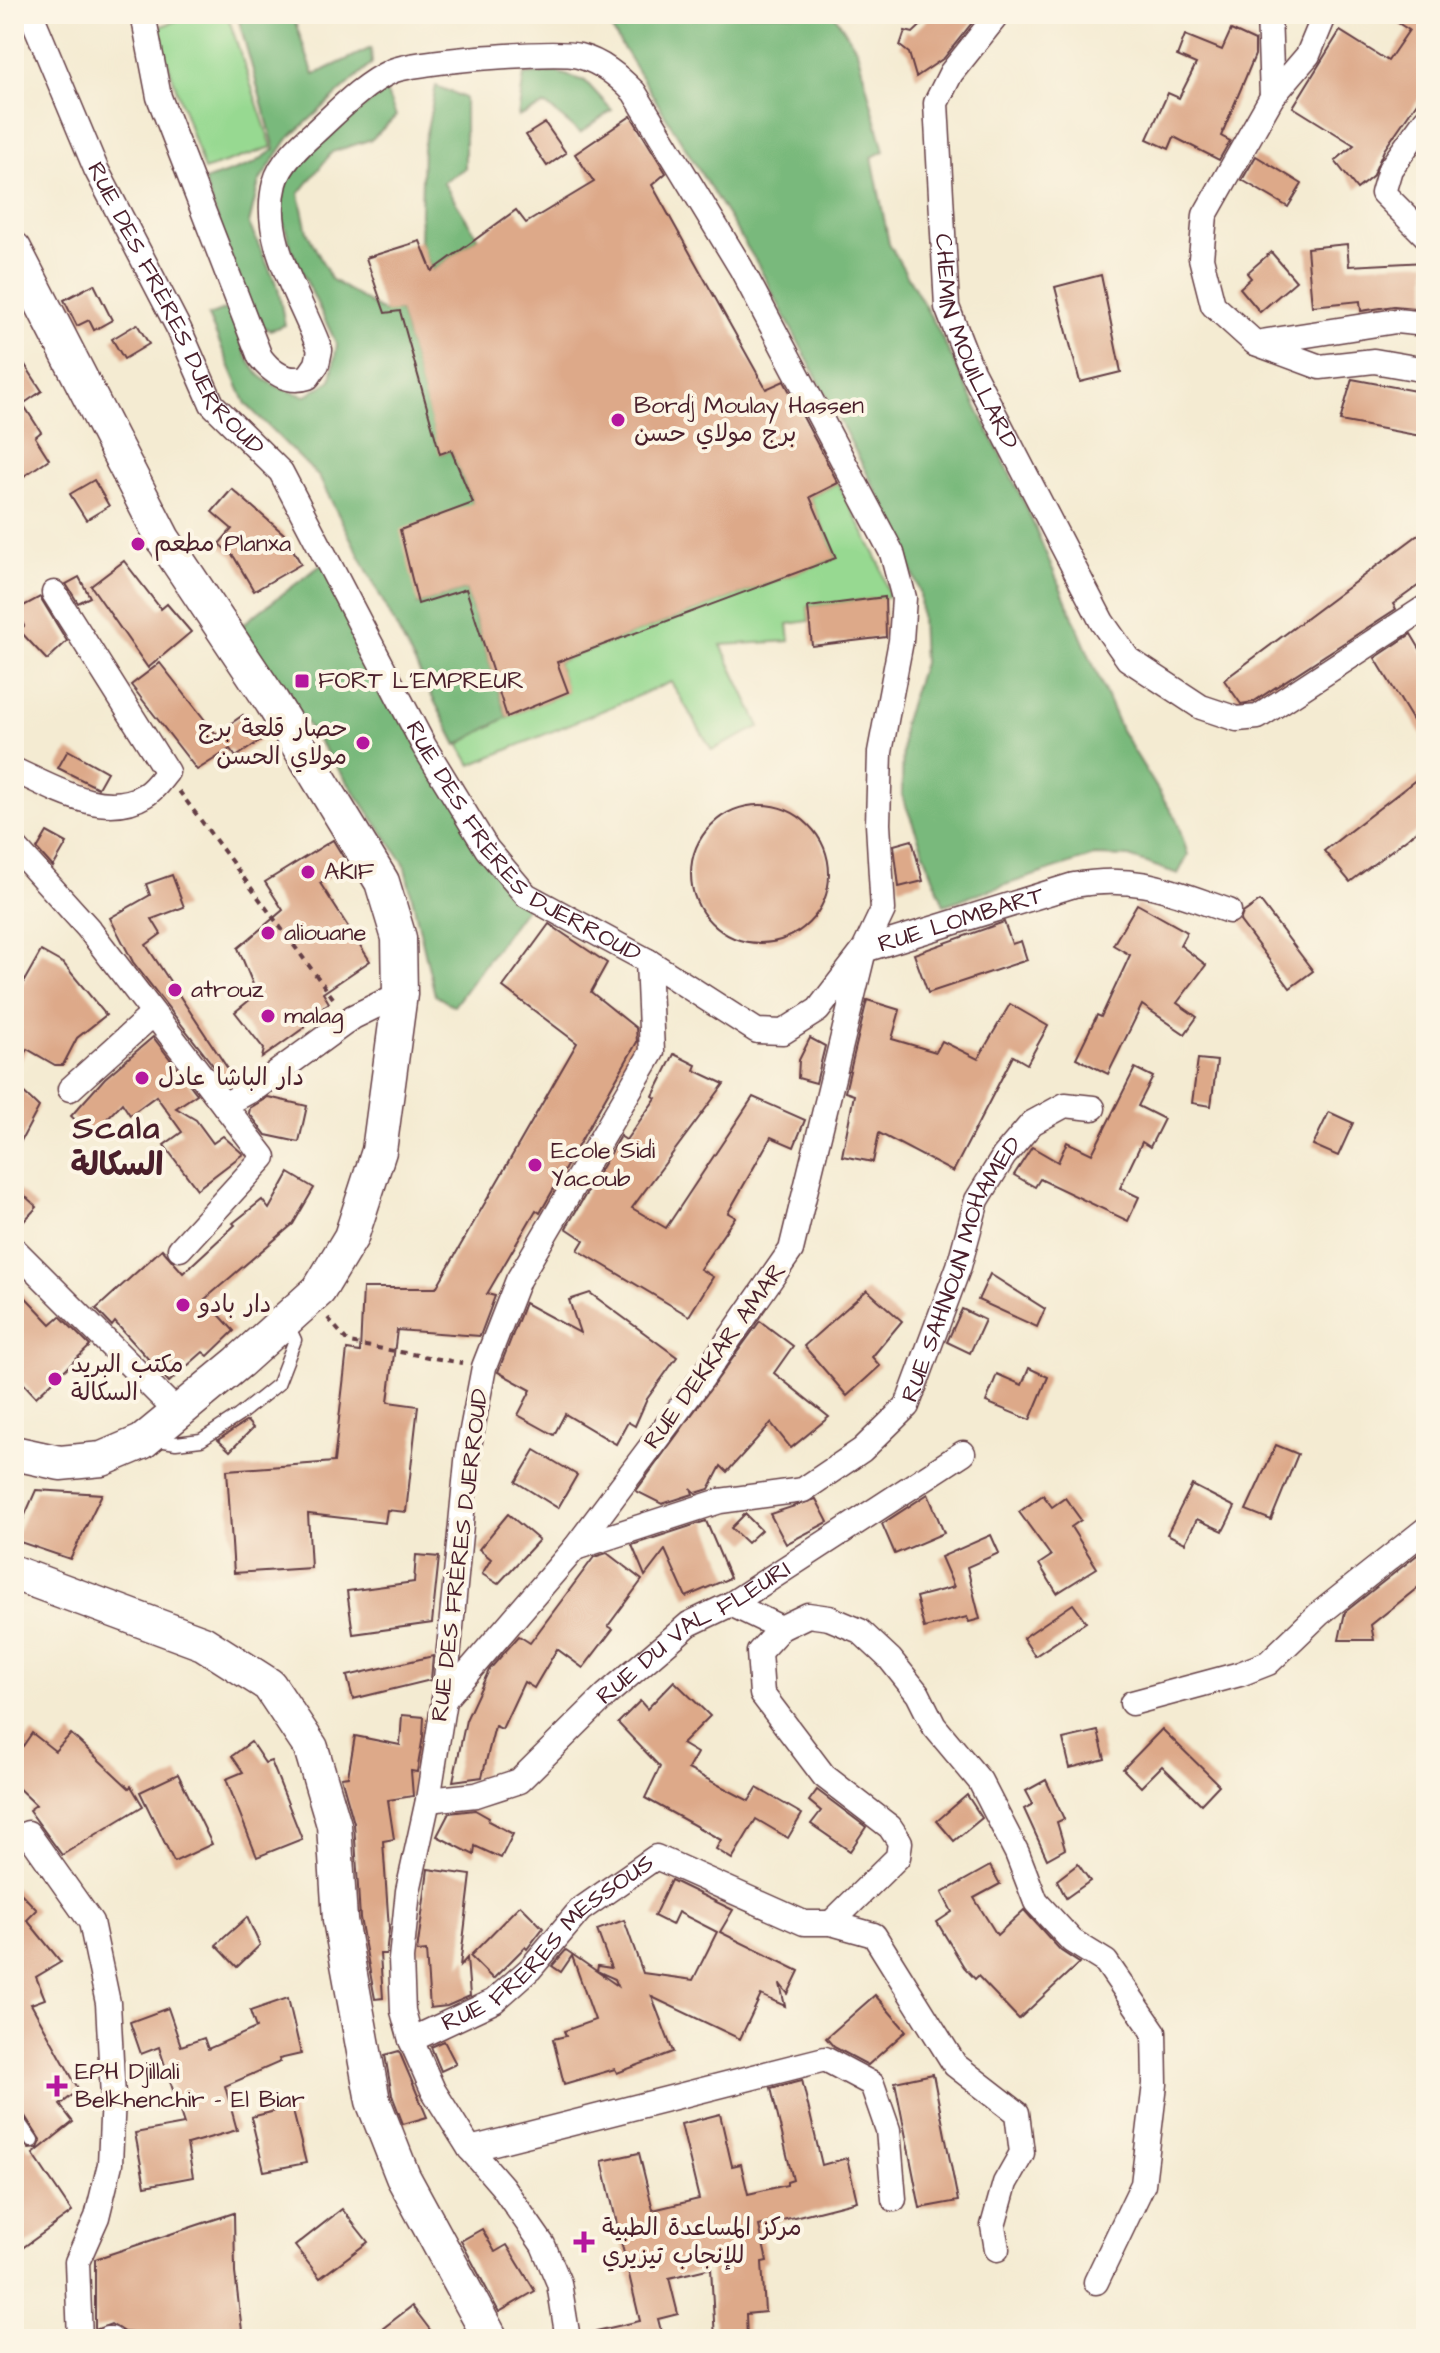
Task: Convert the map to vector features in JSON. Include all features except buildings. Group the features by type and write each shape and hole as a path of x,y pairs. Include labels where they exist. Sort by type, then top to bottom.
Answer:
{"main road":[{"path":"14,249 163,539 272,702 382,882 399,938 400,994 379,1151 351,1237 338,1263 311,1297 146,1438 102,1459 60,1463 14,1453"},
{"path":"14,1573 203,1643 269,1685 311,1748 334,1825 340,1920 373,2101 403,2177 491,2339"}],"street":[{"name":"RUE DES FRÈRES DJERROUD","path":"31,14 96,169 179,329 212,404 281,472 424,746 487,849 526,895 648,961 652,1052 518,1280 484,1367 468,1451 444,1700 428,1800 408,1891 401,1959 403,2011 411,2040 433,2090 470,2149 502,2186 543,2245 559,2283 568,2339"},
{"path":"143,14 159,97 260,357 267,367 287,378 308,377 317,364 320,350 274,237 271,214 275,180 301,144 355,95 410,64 557,55 576,55 597,62 634,92 741,268 892,553 904,598 901,641 880,752 878,824 883,910 864,950"},
{"name":"CHEMIN MOUILLARD","path":"998,14 951,73 936,103 947,307 972,371 1102,622 1128,659 1201,707 1237,719 1258,717 1426,607"},
{"path":"1269,14 1272,97"},
{"path":"1325,14 1308,55 1272,97 1205,215 1201,258 1213,305 1255,343 1320,367 1374,361 1426,370"},
{"path":"1426,119 1390,169 1383,193 1426,236"},
{"path":"1255,343 1396,321 1426,324"},
{"path":"14,770 83,801 126,803 147,794 167,772 54,593"},
{"path":"14,846 88,928 264,1157 180,1249"},
{"name":"RUE LOMBART","path":"648,961 757,1031 783,1032 818,1010 864,950 1074,885 1110,879 1153,884 1229,911"},
{"name":"RUE DEKKAR AMAR","path":"444,1700 575,1548 703,1377 791,1250 864,950"},
{"path":"224,1105 257,1087 353,1017 400,994"},
{"path":"70,1089 153,1014"},
{"name":"RUE SAHNOUN MOHAMED","path":"575,1548 720,1501 803,1490 862,1450 907,1406 959,1266 977,1200 1004,1156 1032,1123 1065,1105 1093,1108"},
{"path":"14,1249 80,1311 177,1412"},
{"name":"RUE DU VAL FLEURI","path":"428,1800 476,1795 519,1781 606,1695 689,1624 731,1604 963,1453"},
{"path":"1132,1703 1240,1674 1268,1663 1319,1614 1426,1529"},
{"path":"731,1604 781,1628"},
{"path":"831,1923 898,1857 900,1842 890,1827 824,1776 762,1694 759,1652 781,1628 808,1615 829,1618 860,1631 890,1659 918,1694 934,1726 980,1781 1017,1853 1036,1902 1072,1941 1106,1962 1154,2032 1155,2084 1143,2184 1096,2282"},
{"path":"14,1841 28,1833 91,1922 108,2003 113,2097 110,2164 97,2217 77,2262 80,2339"},
{"name":"RUE FRERES MESSOUS","path":"411,2040 494,2001 530,1969 580,1910 656,1857 804,1923 831,1923 874,1935 955,2065 1017,2113 1022,2153 1005,2183 993,2226 997,2249"},
{"path":"470,2149 825,2059 872,2084 888,2130 894,2199"}],"lane":[{"path":"146,1438 176,1443 201,1440 278,1384 295,1340 286,1320"},
{"path":"14,2115 32,2141"}],"path":[{"path":"167,772 330,997 353,1017"},
{"path":"311,1297 349,1343 484,1367"}],"green space":[{"path":"195,14 227,14 272,147 204,170 156,28"},
{"path":"237,14 292,14 314,75 371,48 372,63 287,140 259,182 249,224 278,288 285,325 270,330 255,324 204,181 253,164 275,149"},
{"path":"602,14 834,14 857,50 884,151 872,157 889,244 934,322 1025,504 1121,730 1177,821 1188,855 1178,874 1129,857 1094,856 944,905 902,795 903,724 923,663 920,592 893,523 757,263"},
{"path":"556,72 585,81 612,110 580,133 546,105 518,117 524,75"},
{"path":"436,86 465,98 465,168 443,182 478,238 432,271 420,241 423,148"},
{"path":"386,91 396,116 372,139 332,152 299,194 307,232 331,279 384,312 400,311 441,454 451,450 473,503 418,604 466,589 507,717 457,745 319,477 246,404 208,316 231,307 252,366 271,384 306,396 331,380 337,345 293,253 280,212 287,177 308,148"},
{"path":"838,483 880,564 889,597 808,607 809,621 788,624 790,641 721,645 760,727 712,750 671,682 471,765 459,744 507,717 567,692 557,662 836,558 810,497"},
{"path":"325,562 529,903 454,1006 435,995 404,863 239,627"}],"place":[{"name":"Bordj Moulay Hassen برج مولاي حسن","path":"618,420"},
{"name":"مطعم Planxa","path":"138,544"},
{"name":"FORT L'EMPREUR","path":"302,681"},
{"name":"حصار قلعة برج مولاي الحسن","path":"363,743"},
{"name":"AKIF","path":"308,872"},
{"name":"aliouane","path":"268,933"},
{"name":"atrouz","path":"175,990"},
{"name":"malag","path":"268,1016"},
{"name":"دار الباشا عادل","path":"142,1078"},
{"name":"Ecole Sidi Yacoub","path":"535,1165"},
{"name":"دار بادو","path":"183,1305"},
{"name":"مكتب البريد السكالة","path":"55,1379"},
{"name":"EPH Djillali Belkhenchir - El Biar","path":"57,2086"},
{"name":"مركز المساعدة الطبية للإنجاب تيزيري","path":"584,2242"}],"district":[{"name":"Scala السكالة","path":"117,1146"}]}
